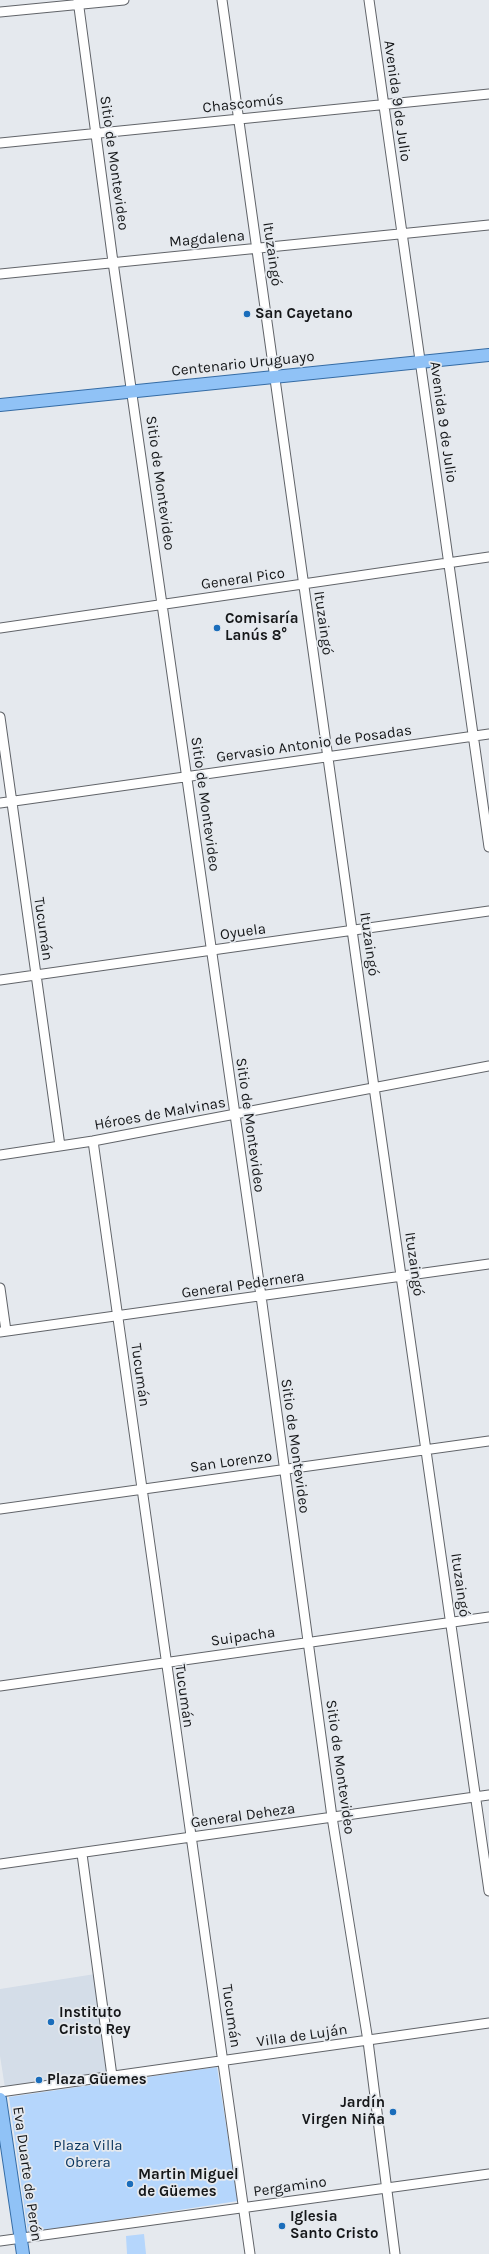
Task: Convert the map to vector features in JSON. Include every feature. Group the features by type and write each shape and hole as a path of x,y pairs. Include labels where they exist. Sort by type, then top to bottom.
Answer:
{"main road":[{"name":"Centenario Uruguayo","path":"0,405 489,355"},
{"name":"Eva Duarte de Perón","path":"0,2099 23,2254"}],"street":[{"path":"0,12 78,2 124,0"},
{"name":"Ituzaingó","path":"222,0 374,1087 477,1796 489,1891"},
{"name":"Avenida 9 de Julio","path":"369,0 489,847"},
{"name":"Sitio de Montevideo","path":"78,2 113,262 133,391 213,951 234,1115 261,1296 332,1817 368,2041 395,2254"},
{"name":"Chascomús","path":"0,143 489,94"},
{"name":"Magdalena","path":"0,274 489,225"},
{"name":"General Pico","path":"0,628 489,557"},
{"name":"Tucumán","path":"0,717 10,802 60,1146"},
{"name":"Gervasio Antonio de Posadas","path":"0,803 489,734"},
{"name":"Oyuela","path":"0,980 489,911"},
{"name":"Héroes de Malvinas","path":"0,1155 93,1141 489,1066"},
{"name":"Tucumán","path":"93,1141 143,1489 165,1662 250,2254"},
{"name":"General Pedernera","path":"3,1331 402,1278 489,1264"},
{"path":"0,1288 3,1331"},
{"name":"San Lorenzo","path":"0,1509 489,1440"},
{"name":"Suipacha","path":"0,1686 489,1617"},
{"name":"General Deheza","path":"0,1864 82,1854 489,1795"},
{"path":"82,1854 112,2076"},
{"name":"Villa de Luján","path":"0,2092 489,2023"},
{"name":"Pergamino","path":"0,2241 489,2174"}],"shaded area":[{"name":"Instituto Cristo Rey","path":"95,1974 108,2074 5,2088 0,2056 0,1989"}],"green space":[{"name":"Plaza Villa Obrera","path":"217,2067 238,2201 28,2233 9,2097"},
{"path":"144,2234 146,2254 127,2254 126,2236"}],"place":[{"name":"San Cayetano","path":"247,314"},
{"name":"Comisaría Lanús 8°","path":"217,628"},
{"name":"Instituto Cristo Rey","path":"51,2022"},
{"name":"Plaza Güemes","path":"39,2080"},
{"name":"Jardín Virgen Niña","path":"393,2112"},
{"name":"Martin Miguel de Güemes","path":"130,2184"},
{"name":"Iglesia Santo Cristo","path":"282,2226"}]}
